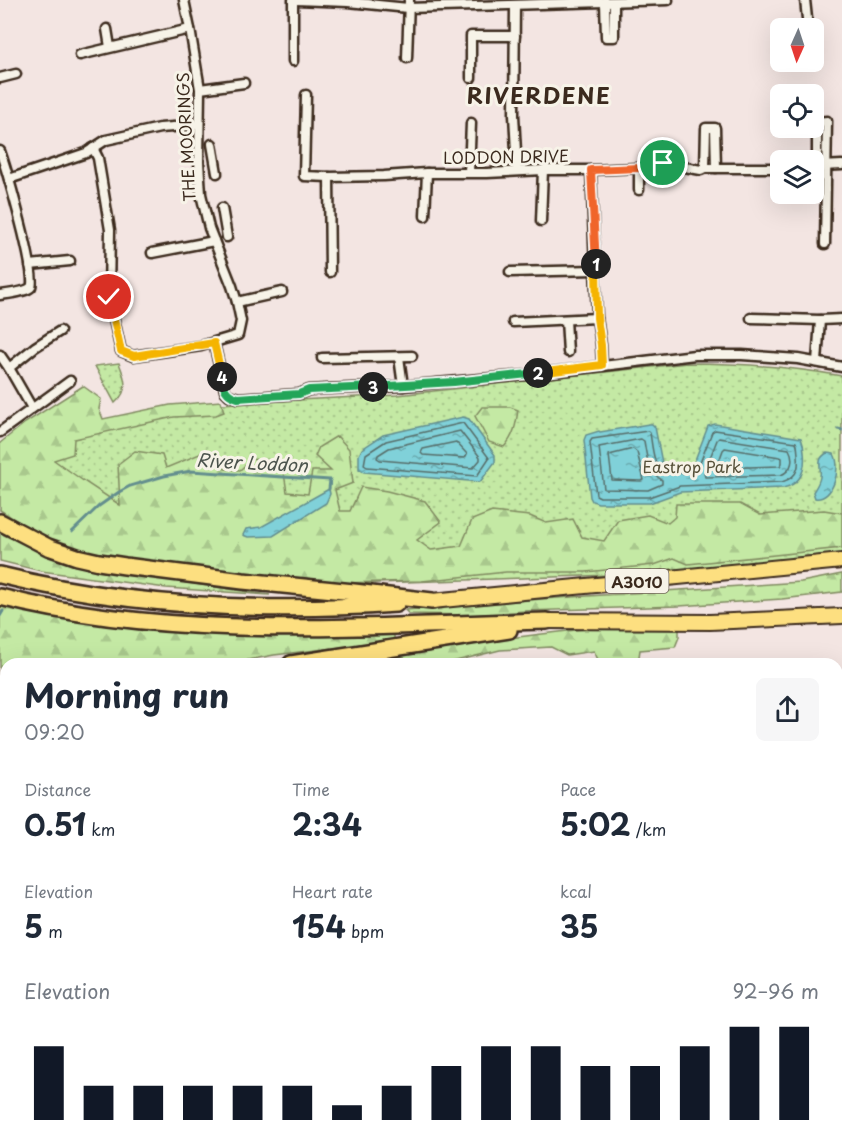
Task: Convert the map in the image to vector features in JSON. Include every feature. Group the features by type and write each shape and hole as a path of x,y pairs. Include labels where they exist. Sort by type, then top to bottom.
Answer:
{"highway":[{"path":"0,522 62,553 108,563 243,581 432,601"},
{"path":"0,575 94,594 215,607 304,608 432,601"},
{"path":"0,597 90,615 220,626 289,628 547,621"},
{"path":"329,658 527,627 547,621"}],"main road":[{"name":"A3010","path":"432,601 842,561"},
{"path":"547,621 710,622 842,616"}],"street":[{"name":"THE MOORINGS","path":"93,148 98,158 110,231 109,297 121,351 134,356 214,343 238,335 241,321 237,302 209,228 201,194 200,89 184,0"},
{"path":"293,61 295,0 515,5 668,0"},
{"path":"805,0 807,18"},
{"path":"406,58 408,4"},
{"path":"515,5 514,115 517,170"},
{"path":"80,55 190,29"},
{"path":"107,30 110,47"},
{"path":"471,78 471,36 515,36"},
{"path":"0,78 16,74"},
{"path":"200,89 244,83"},
{"name":"LODDON DRIVE","path":"306,95 304,176 591,170 639,168 663,163 701,170 705,168 770,168"},
{"path":"816,150 817,122 827,121 825,244"},
{"path":"469,172 471,123"},
{"path":"9,179 72,159 106,140 160,128 199,125"},
{"path":"705,168 706,128 715,128 716,168"},
{"path":"212,144 217,173"},
{"path":"0,151 9,179 33,283 26,291 0,296"},
{"path":"199,162 215,159"},
{"path":"824,166 842,165"},
{"path":"639,168 639,190"},
{"path":"541,221 543,170"},
{"path":"591,170 597,318 602,365"},
{"path":"425,216 427,173"},
{"path":"329,177 330,272"},
{"path":"222,208 228,237"},
{"path":"209,228 225,221"},
{"path":"152,253 214,241"},
{"path":"30,265 70,261"},
{"path":"510,272 596,270"},
{"path":"237,302 282,292"},
{"path":"513,322 597,318"},
{"path":"751,318 842,319"},
{"path":"566,320 568,352"},
{"path":"817,362 820,320"},
{"path":"9,368 35,347 60,332"},
{"path":"214,343 225,391 238,398 299,394 309,390 403,386 527,375 676,356 712,354 817,362 842,367"},
{"path":"0,355 32,408"},
{"path":"322,357 412,356"},
{"path":"399,357 403,386"},
{"path":"0,432 70,381"}],"green space":[{"path":"119,363 125,384 123,393 115,403 95,366"},
{"name":"Eastrop Park","path":"687,363 765,366 842,376 842,555 642,574 347,584 195,569 0,510 15,450 155,409 398,395"},
{"path":"83,386 101,399 99,409 103,419 170,405 221,401 224,412 216,415 174,417 74,439 73,454 54,460 120,505 118,464 135,451 162,455 166,468 202,453 222,460 225,469 240,470 252,459 283,467 287,492 308,494 312,471 331,471 315,456 319,447 337,436 349,449 353,483 335,490 340,511 350,511 361,487 425,501 441,522 417,540 431,550 461,546 472,520 492,512 530,516 546,523 573,519 582,537 604,541 618,520 648,515 668,523 675,517 676,504 740,504 760,515 824,510 842,513 842,548 688,564 674,558 654,565 586,572 506,572 422,581 340,583 131,561 68,547 31,530 0,510 0,443 25,423"},
{"path":"482,407 510,407 518,410 514,430 504,447 489,442 475,416"},
{"path":"0,532 69,563 270,595 166,588 41,571 0,561"},
{"path":"842,574 842,592 782,599 472,615 409,614 405,610 801,582"},
{"path":"0,605 121,626 228,634 394,635 394,641 258,658 0,658"},
{"path":"679,625 679,637 675,647 640,650 639,658 597,658 594,651 567,655 551,647 500,650 468,658 372,658 555,632 599,628"}],"water":[{"path":"463,417 469,419 495,455 495,462 480,482 364,472 359,469 359,455 362,449 383,435"},
{"path":"649,424 655,427 662,463 666,467 688,468 693,465 708,426 715,424 801,438 804,450 803,470 798,480 783,488 680,492 650,503 592,501 584,440 586,435"},
{"path":"827,453 834,454 836,475 827,494 821,498 815,498 813,492 820,479 820,461"},
{"path":"329,489 330,494 326,503 273,536 248,537 243,535 246,529 261,527"}],"waterway":[{"name":"River Loddon","path":"838,429 842,430"},
{"name":"River Loddon","path":"72,532 99,506 130,486 191,471 330,480 329,489"},
{"name":"River Loddon","path":"0,616 3,611"}],"district":[{"name":"RIVERDENE","path":"539,94"}],"route":[{"path":"109,297 121,351 134,356 214,343 225,391 238,398 299,394 309,390 454,382 602,365 597,318 591,170 639,168 663,163"}]}
